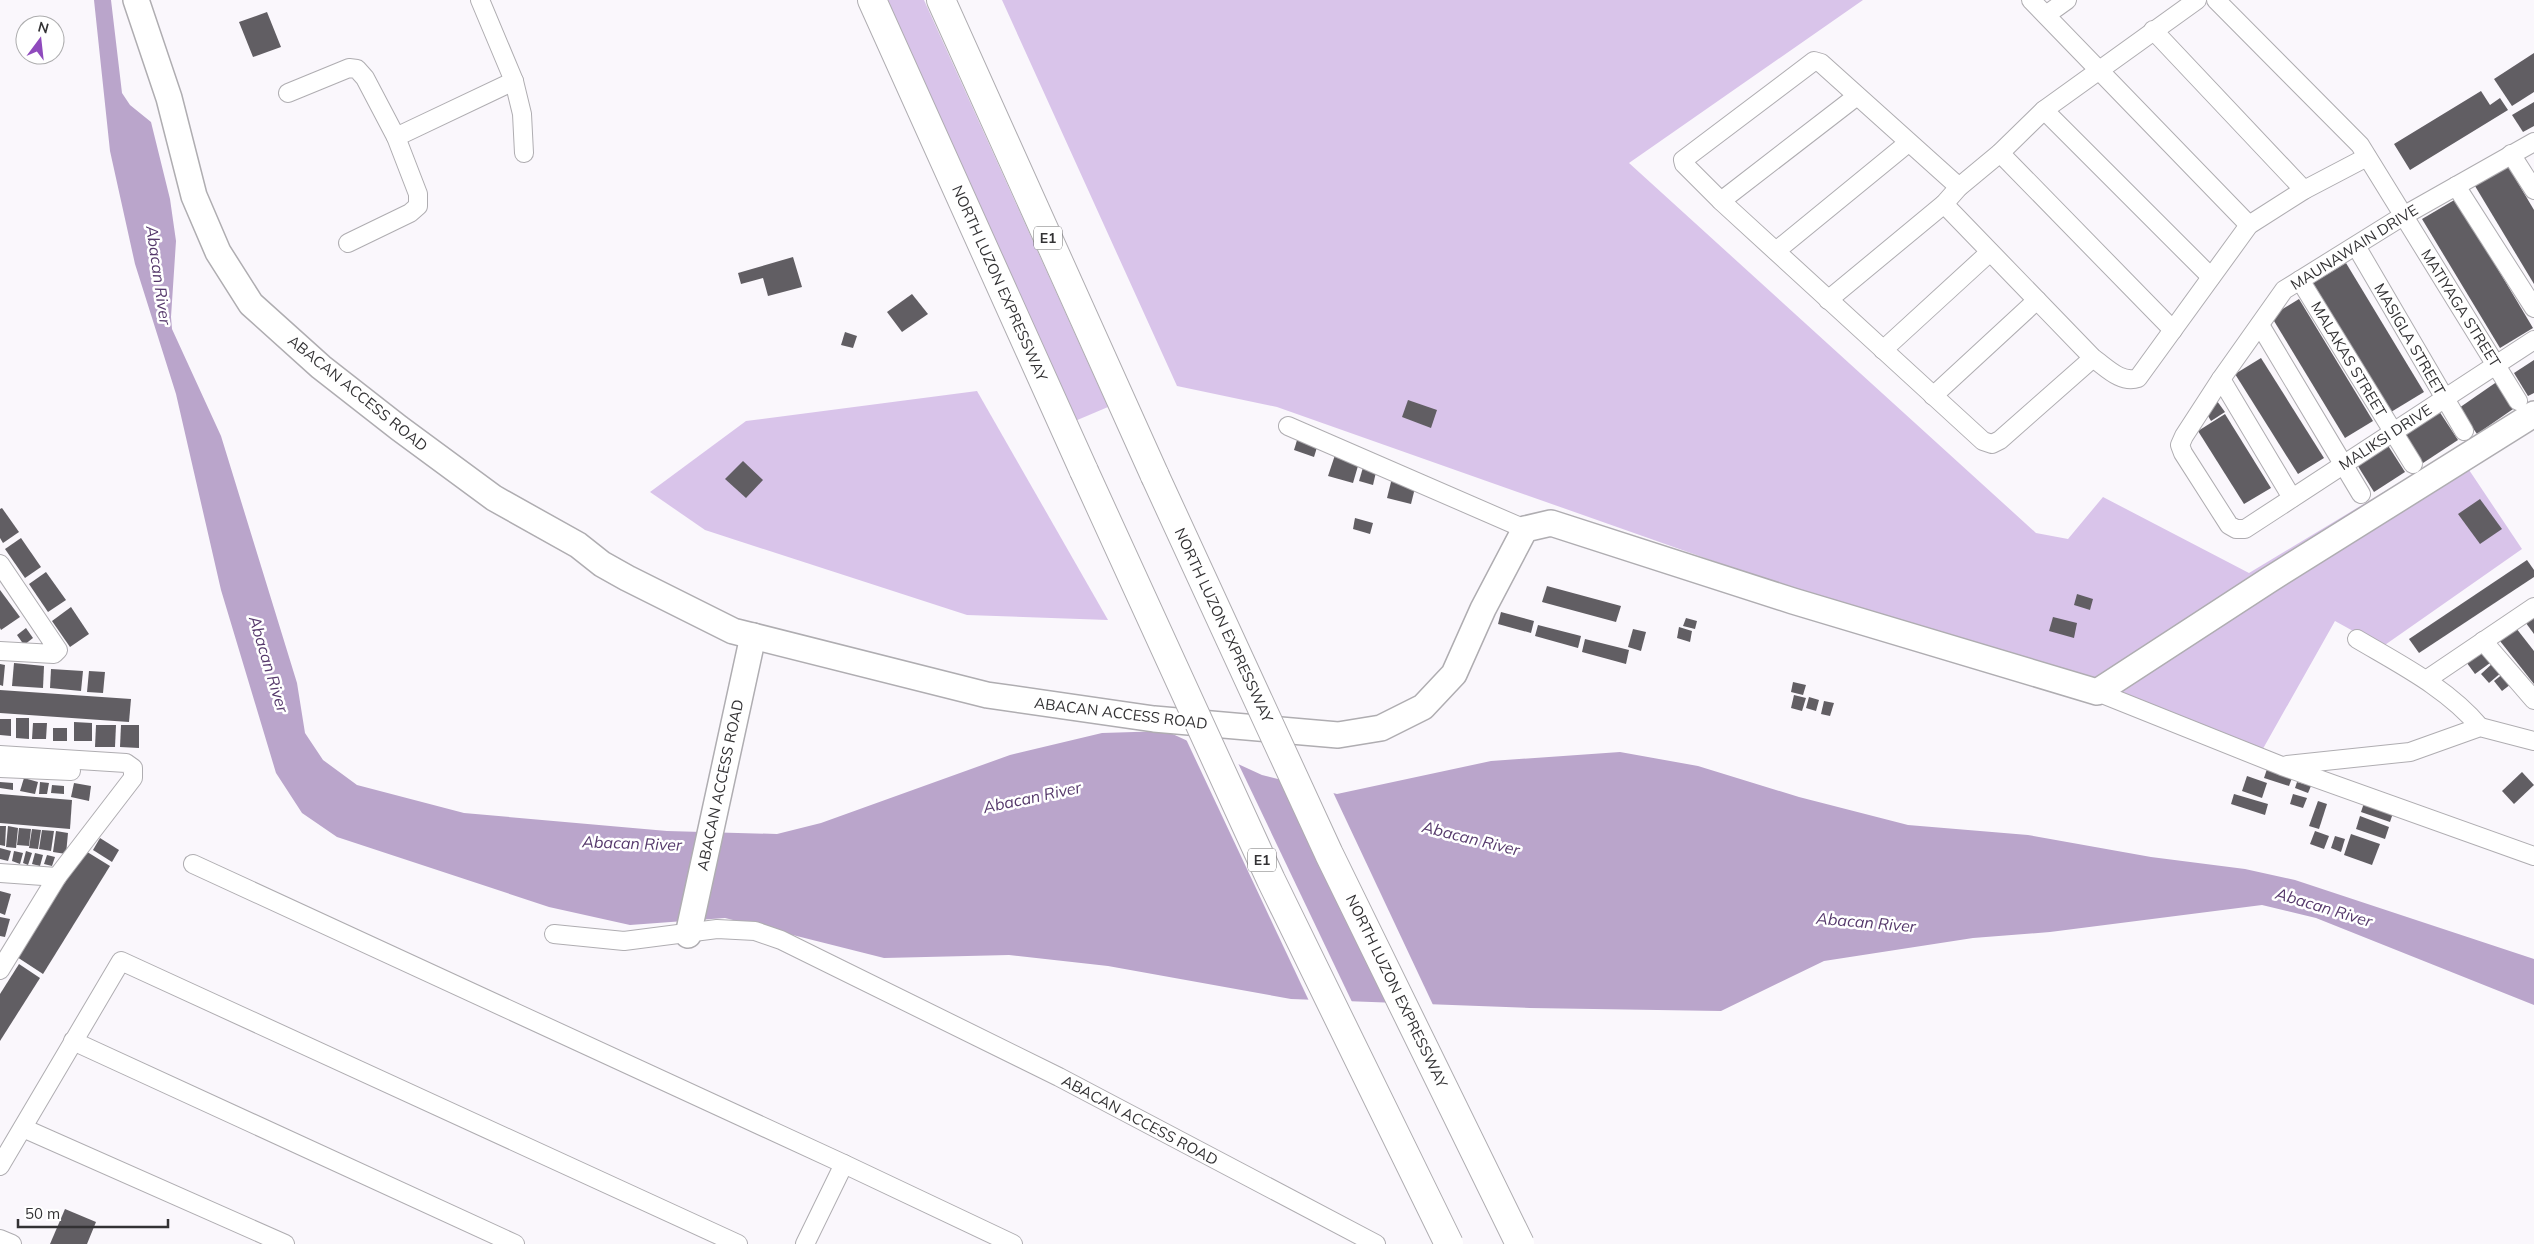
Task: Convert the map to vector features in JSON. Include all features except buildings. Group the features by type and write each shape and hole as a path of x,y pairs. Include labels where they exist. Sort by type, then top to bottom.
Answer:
{"highway":[{"name":"NORTH LUZON EXPRESSWAY","path":"872,0 1271,880 1449,1244"},
{"name":"NORTH LUZON EXPRESSWAY","path":"941,0 1155,476 1329,854 1520,1244"}],"street":[{"name":"ABACAN ACCESS ROAD","path":"136,0 169,98 194,196 218,252 251,304 321,368 494,498 578,545 602,564 627,578 733,631 987,695 1154,719 1338,736 1381,728 1422,707 1454,674 1465,654 1482,609 1526,528"},
{"path":"480,0 514,81 522,114 524,153"},
{"path":"2031,0 2249,225"},
{"path":"2046,15 2067,0"},
{"path":"1828,300 1944,204 1959,187 2000,153 2044,110 2098,69 2197,0"},
{"name":"MATIYAGA STREET","path":"2216,0 2360,145 2496,364 2526,407"},
{"path":"2153,30 2304,190"},
{"path":"1959,187 1821,63 1814,61 1683,160 1684,164 1721,201 1983,441 1992,444 2000,440 2093,358"},
{"path":"288,93 349,68 357,69 365,78 396,137 418,194 418,206 410,213 348,243"},
{"path":"396,137 514,81"},
{"path":"1721,201 1857,96"},
{"path":"2044,110 2211,277"},
{"path":"1776,251 1908,142"},
{"name":"MAUNAWAIN DRIVE","path":"2236,529 2228,525 2183,453 2180,445 2221,379 2284,290 2403,216 2534,142"},
{"path":"2000,153 2173,330"},
{"path":"2512,154 2534,190"},
{"path":"1944,204 2093,358 2122,378 2130,381 2138,378 2249,225 2304,190 2367,157"},
{"path":"2456,186 2534,308"},
{"name":"MASIGLA STREET","path":"2356,246 2464,431"},
{"path":"1883,350 1990,252"},
{"name":"MALAKAS STREET","path":"2300,280 2412,464"},
{"path":"1933,396 2037,300"},
{"path":"2260,325 2361,494"},
{"name":"MALIKSI DRIVE","path":"2236,529 2245,529 2534,340"},
{"path":"2221,379 2292,498"},
{"path":"2097,692 2269,580 2526,407"},
{"path":"1288,426 1526,528 1551,523 1793,601 2097,692 2282,766 2534,856"},
{"path":"0,564 58,652 54,654 0,651"},
{"path":"2426,680 2534,607"},
{"name":"ABACAN ACCESS ROAD","path":"689,930 752,636"},
{"path":"2357,639 2426,680 2454,700 2480,727 2534,741"},
{"path":"2483,641 2534,700"},
{"path":"2282,766 2410,752 2480,727"},
{"path":"0,755 129,771"},
{"path":"0,768 123,773 129,771"},
{"path":"2,962 129,771"},
{"path":"192,864 844,1164 1013,1244"},
{"path":"0,873 57,877"},
{"name":"ABACAN ACCESS ROAD","path":"554,934 624,941 689,930 717,929 755,931 781,940 1059,1077 1371,1242"},
{"path":"0,1166 121,961 738,1244"},
{"path":"73,1041 515,1244"},
{"path":"23,1128 285,1244"},
{"path":"805,1244 844,1164"},
{"path":"0,1239 12,1244"}],"shaded area":[{"path":"885,0 924,0 1108,407 1075,421"},
{"path":"1002,0 1863,0 1629,163 2036,533 2068,539 2103,497 2249,573 2455,449 2522,549 2382,647 2335,621 2260,754 1277,407 1177,386"},
{"path":"977,391 1108,620 967,615 705,530 650,492 746,421"}],"water":[{"name":"Abacan River","path":"94,0 111,0 122,93 130,105 151,122 170,199 176,241 171,317 172,329 221,436 297,683 305,733 323,760 357,785 464,813 667,831 777,834 821,823 1010,755 1102,733 1166,731 1262,775 1337,794 1491,761 1620,752 1698,766 1799,797 1908,825 2028,835 2151,857 2245,869 2295,880 2534,959 2534,1005 2316,918 2262,905 2050,932 1973,938 1824,961 1721,1011 1530,1008 1291,999 1108,966 1009,955 884,958 725,918 630,925 549,907 337,837 302,813 276,773 221,590 176,394 135,264 110,151"}],"pier":[{"path":"1185,737 1237,761 1353,1004 1310,1003"},
{"path":"1284,778 1332,790 1434,1007 1392,1006"}]}
